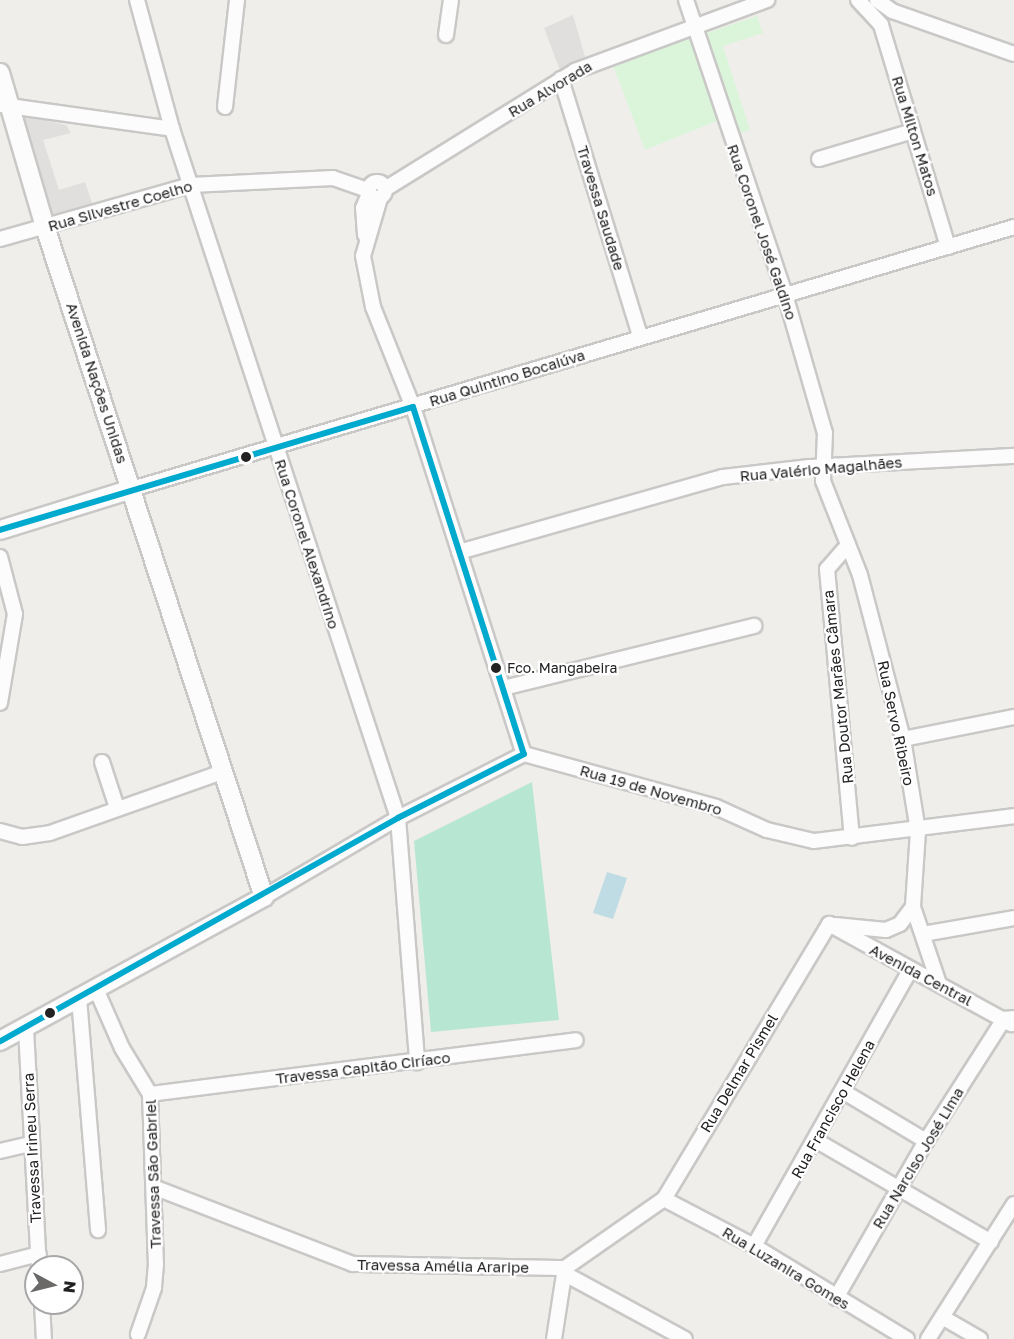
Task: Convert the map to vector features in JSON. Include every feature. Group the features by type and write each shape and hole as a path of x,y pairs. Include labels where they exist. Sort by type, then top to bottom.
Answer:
{"street":[{"name":"Rua Coronel Alexandrino","path":"137,0 172,129 274,447 398,818 417,1062"},
{"path":"225,106 237,0"},
{"path":"446,35 450,0"},
{"name":"Rua Coronel José Galdino","path":"686,0 786,298 825,433 824,467"},
{"name":"Rua Alvorada","path":"376,189 409,174 561,79 603,57 694,29 767,0"},
{"name":"Rua Milton Matos","path":"858,0 886,17 913,131 948,247"},
{"path":"877,0 886,17 1014,54"},
{"name":"Avenida Nações Unidas","path":"0,73 5,106 264,897"},
{"name":"Travessa Saudade","path":"561,79 640,336"},
{"path":"5,106 172,129"},
{"path":"819,159 913,131"},
{"name":"Rua Silvestre Coelho","path":"0,239 191,185 300,178 349,182 376,189"},
{"path":"0,1041 26,1029 264,897 398,818 524,754 413,407 373,307 363,256 376,189"},
{"name":"Rua Quintino Bocaiúva","path":"0,530 413,407 640,336 786,298 1014,227"},
{"name":"Rua Valério Magalhães","path":"459,552 723,477 824,467 1014,456"},
{"name":"Rua Servo Ribeiro","path":"824,467 823,481 848,545 903,739 918,831 913,907 939,984"},
{"name":"Rua Doutor Marães Câmara","path":"848,545 826,569 852,838"},
{"path":"0,557 15,614 0,703"},
{"path":"503,688 754,626"},
{"path":"903,739 1014,717"},
{"name":"Rua 19 de Novembro","path":"524,754 716,807 788,837 814,841 918,831 1014,816"},
{"path":"102,762 117,808"},
{"path":"0,831 36,836 222,772"},
{"path":"829,924 886,930 900,924 913,907"},
{"path":"923,934 1014,918"},
{"name":"Avenida Central","path":"829,924 910,970 1011,1021"},
{"name":"Rua Delmar Pismel","path":"566,1272 664,1199 829,924"},
{"path":"881,953 886,930"},
{"name":"Rua Francisco Helena","path":"754,1246 817,1141 910,970"},
{"name":"Travessa São Gabriel","path":"96,989 150,1094 156,1188 154,1288 138,1334"},
{"path":"79,998 98,1230"},
{"name":"Rua Narciso José Lima","path":"836,1298 926,1141 1011,1021"},
{"name":"Travessa Irineu Serra","path":"26,1029 39,1255"},
{"name":"Travessa Capitão Ciríaco","path":"150,1094 417,1062 576,1040"},
{"path":"844,1092 926,1141"},
{"path":"817,1141 991,1242"},
{"path":"0,1151 31,1144"},
{"name":"Travessa Amélia Araripe","path":"156,1188 353,1264 566,1272"},
{"name":"Rua Luzanira Gomes","path":"664,1199 754,1246 836,1298 907,1339"},
{"path":"928,1339 1014,1204"},
{"path":"0,1264 24,1262"},
{"path":"554,1339 566,1272 685,1339"},
{"path":"43,1315 44,1339"},
{"path":"942,1317 980,1339"}],"green space":[{"path":"757,16 763,33 723,46 750,130 729,137 719,120 645,150 613,65"},
{"path":"532,782 559,1020 431,1032 414,841"}],"shaded area":[{"path":"573,15 586,60 561,73 544,28"},
{"path":"15,114 66,125 71,133 43,140 59,190 85,182 93,206 49,220"}],"water":[{"path":"607,872 627,878 613,919 593,913"}],"transit line":[{"path":"0,530 413,407 524,754 398,818 0,1041"}],"place":[{"name":"Fco. Mangabeira","path":"496,668"}]}
